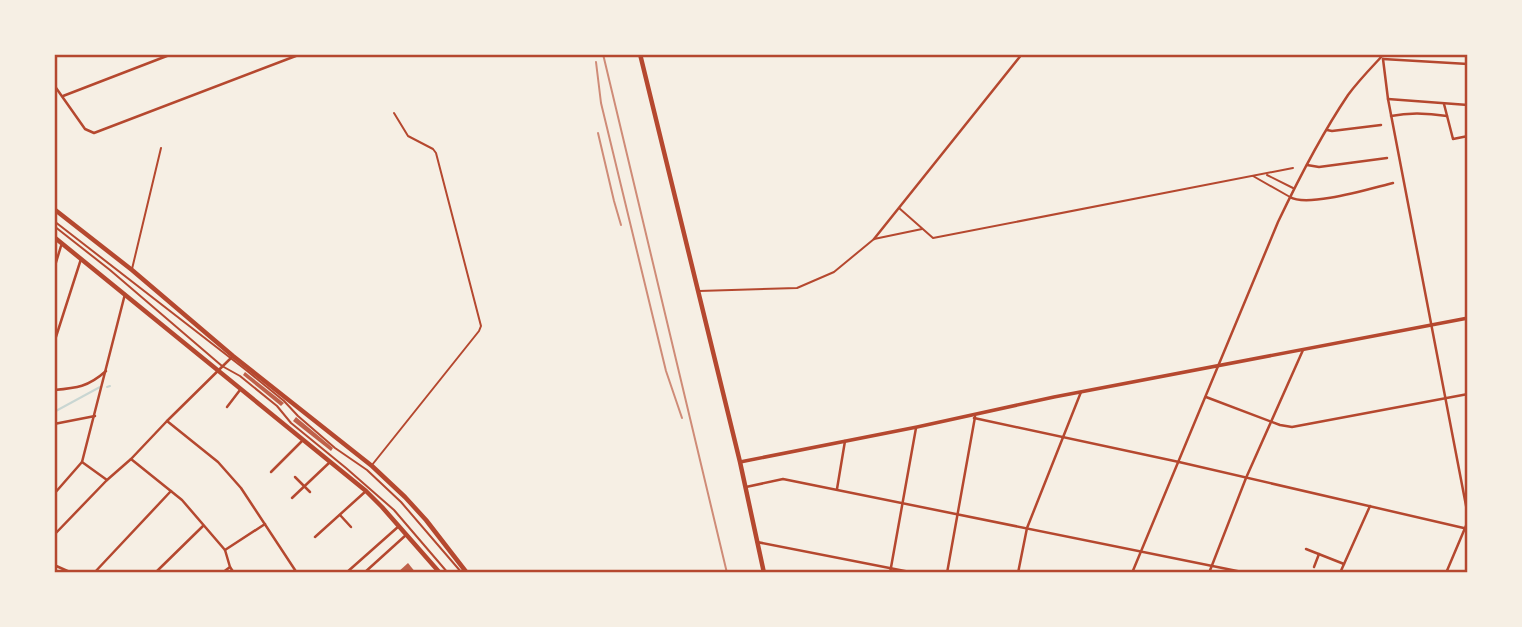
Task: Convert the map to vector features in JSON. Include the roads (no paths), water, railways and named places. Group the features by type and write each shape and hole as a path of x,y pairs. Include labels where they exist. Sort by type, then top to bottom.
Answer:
{"main road":[{"path":"640,54 740,462 764,573"},
{"path":"54,209 132,270 232,358 372,466 426,520 467,573"},
{"path":"54,237 220,368 366,491 440,573"}],"street":[{"path":"63,96 172,54"},
{"path":"54,85 85,129 90,133 97,133 301,54"},
{"path":"874,239 1022,54"},
{"path":"1382,57 1468,516"},
{"path":"1132,573 1278,222 1306,165 1348,95 1363,75 1382,57 1468,64"},
{"path":"1388,99 1468,106"},
{"path":"1444,104 1453,139 1468,136"},
{"path":"1391,116 1428,113 1447,116"},
{"path":"1327,130 1381,125"},
{"path":"1306,165 1319,167 1387,158"},
{"path":"1290,197 1301,201 1327,198 1393,183"},
{"path":"54,246 62,245 54,269"},
{"path":"54,343 81,258"},
{"path":"54,494 82,462 125,294"},
{"path":"740,462 975,416 1081,392 1468,318"},
{"path":"1209,573 1246,478 1304,349"},
{"path":"54,535 232,358"},
{"path":"54,390 92,383 106,371"},
{"path":"227,407 242,389"},
{"path":"1018,573 1027,528 1081,392"},
{"path":"1206,397 1271,422 1292,427 1468,394"},
{"path":"54,424 95,416"},
{"path":"975,416 1466,528"},
{"path":"947,573 975,416"},
{"path":"167,421 218,463 241,488 297,573"},
{"path":"891,570 917,427"},
{"path":"271,472 303,440"},
{"path":"837,490 845,441"},
{"path":"131,459 182,500 225,550 234,573"},
{"path":"82,462 107,480"},
{"path":"292,498 330,462"},
{"path":"295,477 310,492"},
{"path":"746,488 783,479 1247,573"},
{"path":"94,573 171,491"},
{"path":"315,537 366,491"},
{"path":"1340,573 1370,506"},
{"path":"340,515 351,527"},
{"path":"1446,573 1468,522"},
{"path":"225,550 265,524"},
{"path":"155,573 203,526"},
{"path":"346,573 399,526"},
{"path":"364,573 407,535"},
{"path":"757,542 915,573"},
{"path":"1307,549 1344,564"},
{"path":"1314,567 1319,554"},
{"path":"54,565 72,573"},
{"path":"222,573 230,566"}],"lane":[{"path":"372,466 481,326 436,153 408,136 394,113"},
{"path":"132,270 161,148"},
{"path":"898,208 933,238 1293,168"},
{"path":"1265,173 1294,189"},
{"path":"1252,176 1290,197"},
{"path":"54,221 232,358 335,448 367,470 401,502 462,573"},
{"path":"54,226 110,270 220,368 240,376 277,406 291,423 394,510 448,573"},
{"path":"698,290 797,288 834,272 874,239 923,229"}],"waterway":[{"path":"54,412 100,387"}],"railway":[{"path":"603,54 727,573"},
{"path":"596,62 601,103 666,371 682,418"},
{"path":"598,133 621,225"}]}
